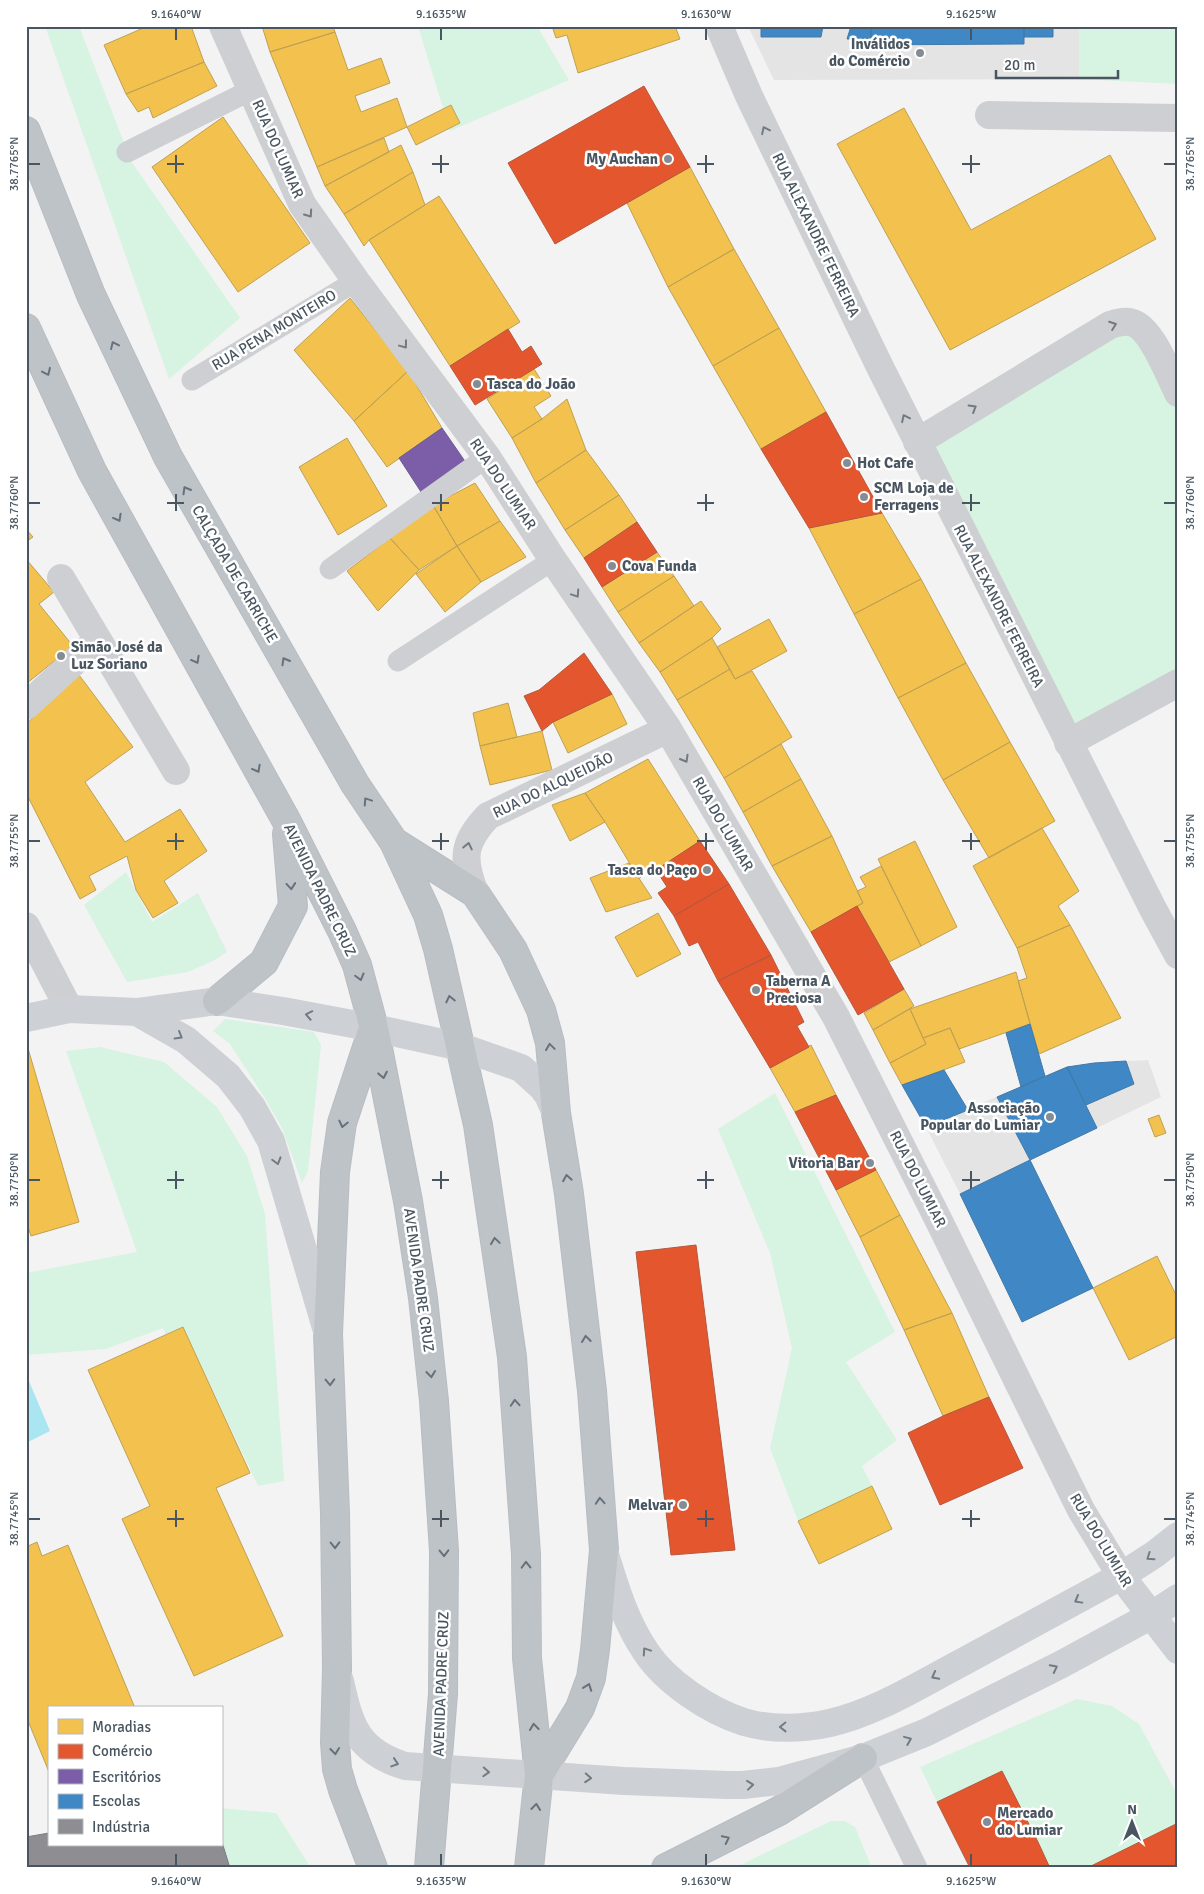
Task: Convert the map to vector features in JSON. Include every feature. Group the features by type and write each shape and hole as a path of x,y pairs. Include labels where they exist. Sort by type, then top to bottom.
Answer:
{"highway":[{"name":"CALÇADA DE CARRICHE","path":"26,113 30,138 91,296 168,457 355,784 394,842"},
{"name":"AVENIDA PADRE CRUZ","path":"26,328 92,471 286,820 342,931 357,965 374,1028 408,1201 423,1298 434,1401 444,1551 443,1694 429,1868"},
{"path":"217,1001 264,962 293,906 286,820"},
{"path":"394,842 475,894 513,950 541,1010 550,1043 556,1113 569,1194 592,1391 604,1550 591,1678 580,1708 539,1775"},
{"path":"394,842 428,915 461,1046 478,1125 512,1357 526,1554 527,1658 539,1775 529,1868"},
{"path":"373,1868 342,1790 337,1768 335,1744 337,1668 335,1513 328,1334 336,1162 342,1123 374,1028"},
{"path":"666,1868 779,1811 863,1758"}],"main road":[{"path":"26,1018 70,1009 137,1012 217,1001 283,1011 461,1046 521,1068 542,1086 556,1113"},
{"path":"137,1012 186,1040 228,1076 252,1107 272,1141 328,1334"},
{"path":"604,1550 618,1598 628,1620 647,1653 666,1676 694,1697 717,1710 744,1722 775,1727 829,1723 876,1707 1121,1576 1155,1554 1178,1536"},
{"name":"RUA DO LUMIAR","path":"1121,1576 1178,1650"},
{"path":"337,1668 347,1711 355,1730 365,1745 389,1761 405,1766 743,1786 779,1781 863,1758 927,1732 1062,1664 1152,1615 1178,1598"}],"street":[{"name":"RUA DO LUMIAR","path":"223,26 302,204 487,457 553,560 668,729 836,1017 939,1221 1080,1510 1121,1576"},
{"name":"RUA ALEXANDRE FERREIRA","path":"719,26 749,96 917,442 1148,901 1178,955"},
{"path":"989,115 1178,118"},
{"path":"917,442 1110,325 1122,322 1133,322 1147,332 1178,393"},
{"path":"61,578 176,771"},
{"path":"26,706 98,640"},
{"path":"1068,743 1178,683"},
{"name":"RUA DO ALQUEIDÃO","path":"475,894 468,874 467,855 470,837 488,816 668,729"},
{"path":"26,926 70,1009"}],"lane":[{"path":"127,152 251,90"},
{"name":"RUA PENA MONTEIRO","path":"192,380 356,280"},
{"path":"330,569 487,457"},
{"path":"398,660 553,560"},
{"path":"863,1758 917,1868"}],"shaded area":[{"name":"Inválidos do Comércio","path":"748,26 1079,26 1079,79 774,80"},
{"path":"1148,1060 1161,1097 960,1194 926,1127 1067,1067 1094,1063"}],"green space":[{"path":"45,26 79,26 131,161 240,318 169,379"},
{"path":"418,26 537,26 569,80 450,131"},
{"path":"1079,26 1178,26 1178,84 1079,79"},
{"path":"1122,322 1178,393 1178,683 1068,743 917,442"},
{"path":"126,872 152,922 198,893 227,952 213,961 188,972 127,982 84,905"},
{"path":"225,1019 314,1032 321,1045 308,1171 302,1183 282,1128 266,1100 230,1044 213,1031"},
{"path":"100,1047 164,1062 217,1107 247,1156 265,1214 284,1481 258,1486 183,1327 166,1335 163,1328 106,1349 26,1355 26,1273 137,1252 66,1051"},
{"path":"775,1093 895,1332 846,1362 897,1440 862,1466 872,1486 798,1521 770,1448 792,1348 770,1253 718,1129"},
{"path":"1077,1699 1112,1706 1139,1724 1178,1796 1178,1823 1087,1868 1050,1868 1002,1771 937,1802 920,1767"},
{"path":"222,1808 276,1813 311,1868 230,1868 222,1842"},
{"path":"831,1821 845,1821 855,1827 872,1868 734,1868"}],"water":[{"path":"26,1374 50,1431 26,1443"}],"building: Moradias":[{"path":"148,26 191,26 204,62 126,94 104,45"},
{"path":"262,26 333,26 335,32 270,52"},
{"path":"552,26 675,26 680,39 578,73 567,35 556,38"},
{"path":"335,32 348,70 381,58 390,83 355,96 361,112 397,98 407,127 317,167 270,52"},
{"path":"204,62 217,86 153,118 149,107 138,112 126,94"},
{"path":"451,105 460,123 416,145 407,127"},
{"path":"904,108 971,230 1110,155 1156,239 950,350 837,144"},
{"path":"223,117 310,243 238,292 152,167"},
{"path":"384,138 389,152 325,186 317,167"},
{"path":"401,145 413,172 344,214 325,186"},
{"path":"690,167 734,249 668,287 627,203"},
{"path":"413,172 425,205 369,240 364,246 344,214"},
{"path":"439,196 520,322 450,366 369,240"},
{"path":"734,249 779,328 713,366 668,287"},
{"path":"350,298 408,371 354,421 294,350"},
{"path":"779,328 826,412 761,449 713,366"},
{"path":"534,369 551,396 534,407 542,419 512,438 487,399"},
{"path":"408,371 442,428 387,467 354,421"},
{"path":"567,399 586,450 536,483 512,438 542,419"},
{"path":"347,438 387,506 338,535 299,467"},
{"path":"586,450 619,495 565,530 536,483"},
{"path":"475,483 500,521 457,546 433,505"},
{"path":"619,495 637,522 584,558 565,530"},
{"path":"433,505 457,546 419,570 390,538"},
{"path":"882,513 921,579 854,614 809,528"},
{"path":"500,521 526,557 481,582 457,546"},
{"path":"26,529 33,537 26,542"},
{"path":"390,538 419,570 378,611 347,571"},
{"path":"457,546 481,582 445,612 416,574"},
{"path":"657,552 674,576 618,612 602,587"},
{"path":"26,559 54,592 39,604 73,646 26,684"},
{"path":"674,576 694,606 639,643 618,612"},
{"path":"921,579 966,663 898,698 854,614"},
{"path":"701,601 721,629 712,638 660,672 639,643"},
{"path":"769,619 787,651 735,679 717,647"},
{"path":"712,638 730,669 677,700 660,672"},
{"path":"966,663 1010,742 943,780 898,698"},
{"path":"730,669 735,679 752,671 792,737 724,778 677,700"},
{"path":"76,671 133,747 85,782 125,842 180,809 207,851 164,881 178,903 153,918 136,890 127,856 89,876 96,890 80,899 26,793 26,725"},
{"path":"612,694 627,724 568,753 553,722"},
{"path":"508,703 517,737 480,746 473,713"},
{"path":"542,731 552,770 490,785 480,746"},
{"path":"1010,742 1055,821 989,858 943,780"},
{"path":"781,744 801,779 743,812 724,778"},
{"path":"648,759 700,841 656,870 653,866 639,879 605,822 585,793"},
{"path":"801,779 832,836 772,866 743,812"},
{"path":"585,793 605,822 570,841 552,805"},
{"path":"1042,828 1079,891 1058,906 1070,925 1017,948 973,866"},
{"path":"832,836 863,903 811,932 772,866"},
{"path":"915,841 957,927 921,946 878,859"},
{"path":"629,863 652,898 606,912 590,878"},
{"path":"881,866 921,946 889,962 857,906 863,903 857,891 866,887 860,877"},
{"path":"658,913 681,954 637,977 615,937"},
{"path":"1070,925 1121,1018 1039,1054 1018,981 1027,978 1017,948"},
{"path":"1016,972 1030,1024 959,1049 950,1028 923,1038 910,1009"},
{"path":"904,989 914,1006 873,1030 864,1013"},
{"path":"910,1009 926,1044 890,1063 873,1030"},
{"path":"950,1028 965,1062 902,1085 890,1063 926,1044 923,1038"},
{"path":"27,1045 79,1222 31,1236 26,1221"},
{"path":"811,1045 836,1095 795,1112 770,1068"},
{"path":"1159,1115 1166,1133 1155,1137 1148,1119"},
{"path":"876,1170 900,1215 860,1237 836,1190"},
{"path":"900,1215 952,1313 904,1330 860,1237"},
{"path":"1157,1256 1178,1299 1178,1336 1129,1360 1093,1288"},
{"path":"952,1313 989,1397 943,1416 904,1330"},
{"path":"183,1327 250,1473 216,1488 283,1636 194,1676 122,1519 150,1506 88,1370"},
{"path":"872,1486 892,1529 819,1564 798,1521"},
{"path":"37,1542 42,1556 68,1545 134,1706 48,1706 48,1770 26,1716 26,1547"}],"building: Comércio":[{"path":"644,86 690,167 555,244 508,163"},
{"path":"508,329 522,352 531,346 542,364 475,405 450,366"},
{"path":"826,412 882,513 809,528 761,449"},
{"path":"637,522 657,552 602,587 584,558"},
{"path":"584,653 612,694 553,722 542,731 524,696 539,690"},
{"path":"700,841 729,884 674,916 658,893 667,887 656,870"},
{"path":"729,884 771,955 718,981 698,942 689,946 674,916"},
{"path":"857,906 904,989 858,1015 811,932"},
{"path":"771,955 804,1022 797,1026 809,1047 770,1068 718,981"},
{"path":"836,1095 876,1170 836,1190 795,1112"},
{"path":"696,1245 735,1550 671,1555 636,1252"},
{"path":"989,1397 1023,1468 940,1505 908,1433"},
{"name":"Mercado do Lumiar","path":"1002,1771 1050,1868 970,1868 937,1802"},
{"name":"Mercado do Lumiar","path":"1178,1823 1178,1868 1087,1868"}],"building: Escritórios":[{"path":"442,428 469,467 423,495 399,458"}],"building: Escolas":[{"path":"761,26 823,26 821,37 761,37"},
{"path":"851,26 871,26 871,39 847,39"},
{"path":"871,26 1024,26 1024,44 856,45 857,39 871,39"},
{"path":"1024,26 1053,26 1053,37 1024,37"},
{"path":"1030,1024 1045,1076 1021,1087 1006,1033"},
{"path":"1126,1061 1134,1084 1086,1105 1067,1067"},
{"name":"Associação Popular do Lumiar","path":"1067,1067 1097,1128 1030,1160 997,1097"},
{"path":"944,1070 968,1110 926,1127 902,1085"},
{"path":"1030,1160 1093,1288 1022,1322 960,1194"}],"building: Indústria":[{"path":"48,1833 48,1846 222,1846 222,1842 230,1868 26,1868 26,1837"}],"place":[{"name":"Inválidos do Comércio","path":"920,53"},
{"name":"My Auchan","path":"668,159"},
{"name":"Tasca do João","path":"477,384"},
{"name":"Hot Cafe","path":"847,463"},
{"name":"SCM Loja de Ferragens","path":"864,497"},
{"name":"Cova Funda","path":"612,566"},
{"name":"Simão José da Luz Soriano","path":"61,656"},
{"name":"Tasca do Paço","path":"707,870"},
{"name":"Taberna A Preciosa","path":"756,990"},
{"name":"Associação Popular do Lumiar","path":"1050,1117"},
{"name":"Vitoria Bar","path":"870,1163"},
{"name":"Melvar","path":"683,1505"},
{"name":"Mercado do Lumiar","path":"987,1822"}]}
